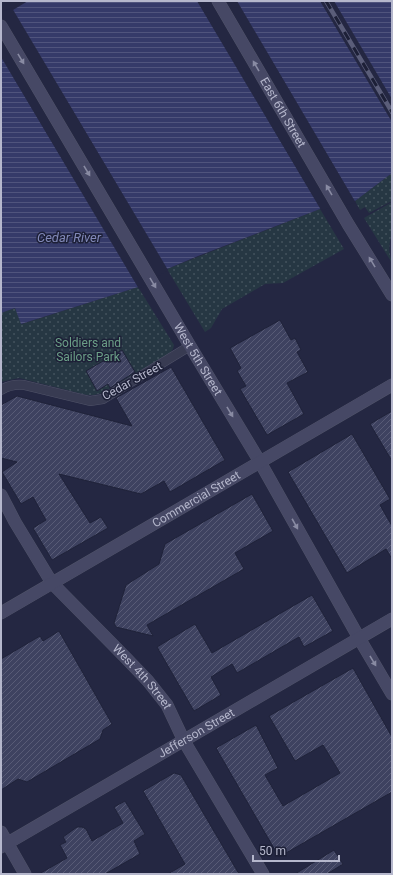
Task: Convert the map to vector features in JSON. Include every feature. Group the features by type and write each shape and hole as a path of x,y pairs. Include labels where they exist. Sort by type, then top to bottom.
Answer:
{"street":[{"name":"East 6th Street","path":"218,1 348,224 392,295"},
{"name":"West 5th Street","path":"1,26 260,462 392,694"},
{"name":"Cedar Street","path":"1,390 16,384 90,401 103,399 190,346"},
{"name":"Commercial Street","path":"1,613 392,385"},
{"name":"West 4th Street","path":"1,495 15,522 52,583 148,681 167,705 184,741 263,874"},
{"name":"Jefferson Street","path":"4,846 392,619"},
{"path":"1,832 4,846 25,874"}],"green space":[{"path":"392,173 392,201 369,213 365,207 360,210 355,201"},
{"path":"392,202 392,228 389,248 392,263 364,218"},
{"path":"320,209 344,249 283,283 265,284 222,309 211,328 205,332 167,269"},
{"name":"Soldiers and Sailors Park","path":"138,287 174,345 170,353 102,393 94,395 87,395 19,378 1,382 1,313 15,308 22,324"}],"water":[{"name":"Cedar River","path":"28,1 392,1 392,173 355,201 320,209 198,256 167,269 138,287 21,324 15,308 1,313 1,14 13,10"}],"pier":[{"path":"197,1 237,1 356,203 321,210"},
{"path":"320,1 334,1 392,99 392,122"},
{"path":"12,8 168,270 139,289 1,57 1,12"}],"building":[{"path":"280,320 291,340 295,338 301,350 297,352 308,372 287,383 304,414 267,435 240,389 246,386 237,371 241,368 230,348"},
{"path":"122,350 135,372 110,388 108,384 97,391 86,371"},
{"path":"171,367 225,460 170,492 164,481 141,494 59,474 90,523 101,517 108,528 52,560 33,528 46,520 33,497 21,504 2,472 17,462 1,458 1,405 17,396 132,426 116,398"},
{"path":"392,411 392,461 370,424"},
{"path":"352,434 390,499 380,505 392,526 392,559 386,549 347,573 288,472"},
{"path":"252,494 273,531 235,553 244,569 147,625 153,636 116,627 114,623 126,585 159,564 165,544"},
{"path":"312,595 333,631 304,647 299,637 237,673 232,664 211,677 221,695 194,711 157,647 195,624 212,653"},
{"path":"59,631 112,724 103,730 100,739 27,782 18,779 1,790 1,659 40,636 43,641"},
{"path":"353,668 392,737 392,792 279,857 216,748 256,725 278,768 265,775 283,806 340,773 323,745 295,761 269,716"},
{"path":"174,773 181,775 239,874 168,874 185,864 143,791"},
{"path":"125,801 145,834 134,841 140,854 105,874 39,874 67,858 60,845 66,842 63,837 77,827 86,829 92,841 123,823 114,807"},
{"path":"334,850 343,864 327,874 295,874"}],"railway":[{"path":"326,1 392,112"}]}
